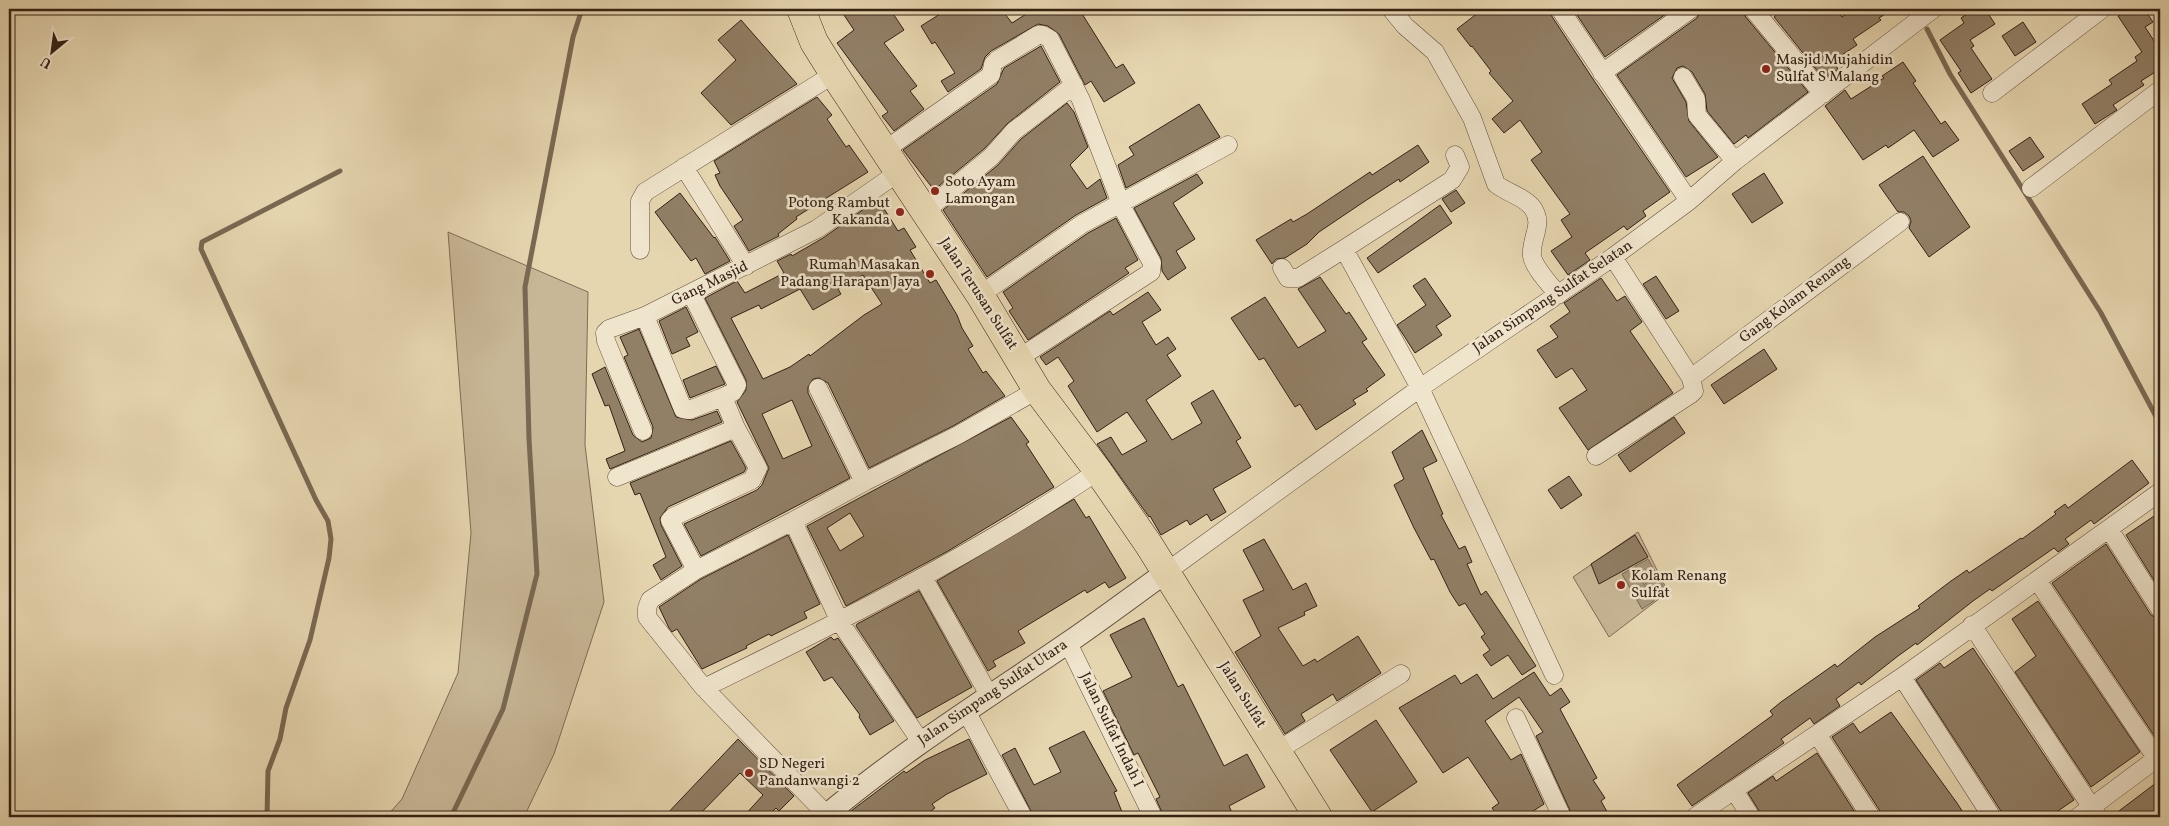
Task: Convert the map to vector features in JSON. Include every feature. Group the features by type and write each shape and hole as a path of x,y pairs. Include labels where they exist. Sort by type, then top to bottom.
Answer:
{"main road":[{"name":"Jalan Terusan Sulfat","path":"801,9 814,42 834,74 980,295 1038,390 1098,471 1165,573"},
{"name":"Jalan Sulfat","path":"1165,573 1318,817"}],"street":[{"path":"1391,9 1405,26 1435,52 1472,118 1496,184 1532,207 1538,224 1532,248 1533,259 1558,295"},
{"path":"1560,9 1689,201"},
{"path":"1602,73 1691,9"},
{"path":"1753,9 1823,94"},
{"path":"1992,93 2102,9"},
{"name":"Jalan Simpang Sulfat Selatan","path":"1165,573 1420,388 1613,257 1689,201 1735,161 1928,10"},
{"name":"Gang Masjid","path":"643,431 605,338 609,330 645,316 817,230 892,161 991,75 993,64 997,60 1038,35 1043,34 1050,39 1074,85 1100,144 1121,203 1152,263 1151,272 1019,358"},
{"path":"640,250 641,196 684,167 834,74"},
{"path":"1683,77 1696,99 1697,115 1735,161"},
{"path":"924,212 990,157 1014,131 1074,85"},
{"path":"2031,188 2160,90"},
{"path":"980,295 1082,224 1228,144"},
{"path":"1282,268 1288,278 1298,278 1452,180 1460,167 1454,155"},
{"path":"684,167 746,266"},
{"name":"Gang Kolam Renang","path":"1691,378 1900,222"},
{"path":"1344,249 1420,388 1554,675"},
{"path":"1596,456 1694,391 1691,378 1613,257"},
{"path":"645,316 683,409 689,410 733,392 737,385 691,293"},
{"path":"818,388 864,482"},
{"path":"826,816 704,688 647,617 647,608 650,600 696,570 958,435 1038,390"},
{"path":"696,570 670,520 672,517 754,478 758,468 736,428 723,397"},
{"path":"617,477 736,428"},
{"path":"704,688 840,622 924,578 986,543 1098,471"},
{"path":"1695,817 1902,678 1972,625 2160,492"},
{"path":"793,521 840,622 921,742"},
{"path":"2109,529 2160,609"},
{"name":"Jalan Simpang Sulfat Utara","path":"826,816 854,791 921,742 1165,573"},
{"path":"924,578 989,695"},
{"path":"1972,625 2089,814 2158,758 2037,580"},
{"name":"Jalan Sulfat Indah I","path":"1068,642 1153,817"},
{"path":"1277,751 1401,674"},
{"path":"1902,678 1992,817"},
{"path":"966,711 1022,817"},
{"path":"1516,718 1562,817"},
{"path":"1817,734 1871,817"},
{"path":"1734,790 1751,817"}],"shaded area":[{"path":"448,232 588,292 585,445 604,602 554,754 524,817 386,817 402,799 458,673 471,533"},
{"name":"Kolam Renang Sulfat","path":"1638,532 1668,592 1609,637 1573,577"},
{"path":"1648,559 1666,591 1655,599 1635,566"},
{"path":"1634,567 1654,601 1642,609 1622,574"}],"building":[{"path":"840,9 890,9 904,30 884,43 917,86 910,91 924,109 894,131 882,116 888,112 837,43 854,30"},
{"path":"948,9 1001,9 1012,23 1031,11 1034,15 1045,9 1079,9 1116,68 1123,64 1135,83 1104,102 1091,81 1085,85 1059,34 1048,26 1038,24 991,51 985,57 981,69 948,92 941,81 955,73 935,42 932,44 921,26"},
{"path":"1483,9 1550,9 1551,15 1670,192 1643,211 1646,216 1627,230 1624,226 1585,253 1590,260 1568,275 1551,251 1572,237 1561,220 1570,214 1531,160 1542,152 1520,120 1504,133 1492,119 1513,101 1489,73 1491,71 1457,29"},
{"path":"1573,9 1673,9 1605,57"},
{"path":"1702,9 1743,9 1745,16 1808,92 1748,138 1746,135 1734,144 1707,111 1705,94 1692,72 1683,66 1677,68 1672,78 1686,102 1689,121 1718,157 1686,177 1617,75 1697,18"},
{"path":"1783,9 1837,9 1842,17 1855,9 1893,9 1879,18 1881,20 1853,39 1857,45 1833,61 1838,69 1824,79 1774,17"},
{"path":"1974,9 1985,9 1995,24 1970,40 1974,46 1971,48 1992,79 1971,93 1958,73 1961,71 1940,40 1964,23 1961,18"},
{"path":"2129,9 2144,9 2153,22 2145,27 2160,50 2160,69 2141,81 2144,85 2113,105 2117,110 2095,124 2082,104 2112,84 2109,80 2137,61 2135,57 2142,52 2118,16"},
{"path":"741,20 797,84 731,125 701,93 736,60 718,40"},
{"path":"2023,22 2036,42 2015,56 2002,36"},
{"path":"1041,46 1060,82 1008,123 984,149 934,190 903,150 997,84 1004,68"},
{"path":"1903,62 1916,81 1913,83 1941,124 1945,121 1959,140 1933,157 1914,130 1888,148 1886,145 1863,160 1825,106 1845,90 1851,99 1884,78 1882,76"},
{"path":"817,97 832,115 827,119 846,147 849,145 868,172 796,217 797,219 778,234 779,236 749,251 734,226 743,220 720,186 715,175 720,173 714,161"},
{"path":"1067,103 1074,112 1088,147 1070,165 1087,189 1100,179 1107,198 1076,215 987,277 943,210 998,165 1021,139"},
{"path":"1199,104 1220,137 1126,188 1118,165 1134,155 1129,147"},
{"path":"2030,137 2044,157 2023,171 2009,151"},
{"path":"1418,145 1429,162 1400,182 1399,179 1365,201 1319,232 1307,244 1285,258 1276,259 1272,264 1256,240 1291,219 1293,222 1307,214 1370,172 1372,175"},
{"path":"1923,156 1970,227 1929,257 1909,228 1911,221 1909,216 1904,212 1898,212 1879,185"},
{"path":"1764,173 1783,203 1752,223 1732,194"},
{"path":"1197,174 1203,183 1173,203 1195,239 1176,251 1186,268 1168,280 1162,271 1161,258 1134,208"},
{"path":"1456,190 1465,203 1451,212 1442,199"},
{"path":"680,193 715,237 730,261 705,274 696,258 691,261 655,212"},
{"path":"878,199 898,231 904,228 916,247 910,250 930,283 936,280 957,315 962,328 973,346 968,349 983,373 986,371 1005,396 953,426 869,468 828,383 819,378 813,379 808,387 808,393 850,478 701,556 684,524 757,490 762,485 769,468 737,402 746,390 746,380 705,298 737,281 745,293 784,273 777,261 791,254 792,256 823,238","holes":["863,275 882,304 864,315 810,356 809,354 790,367 763,379 731,318 759,305 761,309 800,289 813,310 841,294 838,289","792,400 812,446 783,459 762,414"]},
{"path":"1440,205 1452,223 1378,273 1367,258"},
{"path":"1116,218 1138,260 1125,268 1129,273 1028,340 1009,311 1013,308 1003,292 1088,233"},
{"path":"1656,276 1679,311 1666,319 1643,284"},
{"path":"1320,277 1346,314 1349,312 1367,339 1362,342 1385,375 1366,389 1368,391 1353,400 1356,404 1316,430 1300,404 1295,407 1264,358 1259,360 1231,318 1265,297 1298,348 1326,331 1298,289"},
{"path":"1425,278 1451,316 1436,326 1442,335 1415,353 1397,325 1426,305 1413,286"},
{"path":"1601,278 1617,301 1625,296 1642,322 1630,331 1673,393 1588,450 1559,408 1587,390 1572,368 1556,378 1537,350 1558,337 1550,326 1570,312 1564,303"},
{"path":"1148,292 1161,310 1142,322 1156,345 1168,337 1176,349 1167,355 1181,376 1146,400 1172,440 1202,423 1191,403 1213,390 1241,438 1236,441 1251,467 1213,489 1226,512 1211,521 1207,514 1190,525 1187,520 1161,535 1150,516 1097,444 1111,437 1122,455 1147,441 1127,412 1097,432 1068,386 1074,381 1058,357 1046,365 1040,357 1110,311 1113,315"},
{"path":"686,307 698,332 686,338 690,346 672,354 659,321"},
{"path":"639,329 676,417 692,420 717,411 722,422 610,469 606,459 625,451 609,405 605,406 592,374 605,367 633,435 642,442 651,438 653,427 624,357 628,355 620,337"},
{"path":"1764,349 1777,369 1724,404 1711,385"},
{"path":"716,366 725,384 690,398 683,380"},
{"path":"1011,417 1029,442 1026,444 1054,487 948,551 846,606 807,526","holes":["850,513 864,536 840,551 827,528"]},
{"path":"1674,417 1685,433 1630,472 1618,455"},
{"path":"1422,430 1437,461 1423,468 1443,514 1441,515 1459,549 1465,546 1472,562 1467,564 1481,595 1486,591 1536,666 1522,675 1508,655 1491,666 1483,655 1490,650 1481,637 1485,634 1465,603 1459,606 1450,592 1434,559 1431,560 1414,528 1394,485 1404,479 1392,452"},
{"path":"731,441 746,468 744,472 668,507 660,518 661,525 682,566 661,580 653,565 666,557 640,493 635,495 630,483"},
{"path":"2132,460 2149,483 2094,524 2091,520 2065,539 2069,544 2058,552 2054,548 1992,591 1990,589 1973,601 1917,645 1916,643 1861,685 1859,682 1836,699 1840,706 1814,724 1810,718 1781,739 1784,743 1692,806 1677,785 1773,715 1770,711 1781,702 1835,664 1837,667 1875,637 1920,608 1918,606 1967,570 1969,573 2022,539 2056,514 2054,512 2065,504 2068,508"},
{"path":"1569,476 1582,495 1561,509 1548,490"},
{"path":"1074,499 1086,518 1089,516 1126,578 1109,588 1105,582 1087,593 1085,590 1018,631 1025,643 993,661 996,666 988,671 937,581"},
{"path":"2160,512 2160,590 2126,535"},
{"path":"788,535 820,604 804,612 807,618 771,636 769,634 746,646 747,648 702,669 677,629 672,632 669,628 659,607 701,579"},
{"path":"1635,535 1648,557 1599,584 1591,564"},
{"path":"1264,539 1293,590 1306,583 1317,606 1304,612 1305,615 1278,628 1303,666 1315,659 1317,662 1358,636 1381,673 1337,701 1333,694 1301,714 1305,721 1285,734 1235,652 1261,636 1243,600 1264,590 1243,550"},
{"path":"2106,544 2151,615 2160,620 2160,737 2157,740 2052,583"},
{"path":"919,591 972,687 917,718 856,626"},
{"path":"2038,601 2140,752 2091,787 2015,672 2036,656 2012,619"},
{"path":"1144,618 1178,687 1183,684 1224,766 1247,754 1265,787 1229,806 1234,817 1164,817 1156,799 1160,797 1138,753 1134,755 1103,691 1132,677 1110,635"},
{"path":"831,637 834,640 838,638 894,721 870,735 859,717 860,715 832,677 824,681 806,652"},
{"path":"1973,648 2074,800 2049,817 2003,817 2001,811 1916,680 1940,663 1944,668"},
{"path":"1534,672 1550,696 1561,688 1570,702 1560,709 1597,778 1593,780 1605,798 1601,801 1610,817 1573,817 1536,736 1543,732 1519,697 1485,721 1511,760 1521,754 1544,804 1524,817 1499,817 1492,808 1499,803 1468,757 1443,773 1399,708 1455,675 1461,684 1477,674 1493,699"},
{"path":"1891,712 1966,817 1882,817 1832,737 1853,723 1860,733"},
{"path":"1376,720 1417,782 1372,812 1330,750"},
{"path":"1084,731 1117,791 1114,792 1124,817 1034,817 1002,755 1015,748 1034,785 1061,772 1049,748"},
{"path":"738,739 794,796 779,811 776,808 767,817 743,817 763,795 740,773 697,817 664,817"},
{"path":"969,739 987,774 947,794 932,804 935,808 923,817 843,817 904,771 906,773 925,760"},
{"path":"1817,753 1858,817 1763,817 1748,793 1773,776 1776,781"},
{"path":"2160,780 2160,817 2111,817"}],"waterway":[{"path":"451,817 503,709 537,574 529,439 525,287 573,37 582,9"},
{"path":"1927,29 1950,74 2101,313 2160,424"},
{"path":"267,817 268,771 280,739 286,708 310,640 329,558 331,539 328,521 316,500 201,249 202,242 340,171"}],"place":[{"name":"Masjid Mujahidin Sulfat S Malang","path":"1766,69"},
{"name":"Soto Ayam Lamongan","path":"935,191"},
{"name":"Potong Rambut Kakanda","path":"900,212"},
{"name":"Rumah Masakan Padang Harapan Jaya","path":"930,274"},
{"name":"Kolam Renang Sulfat","path":"1621,585"},
{"name":"SD Negeri Pandanwangi 2","path":"749,773"}]}
